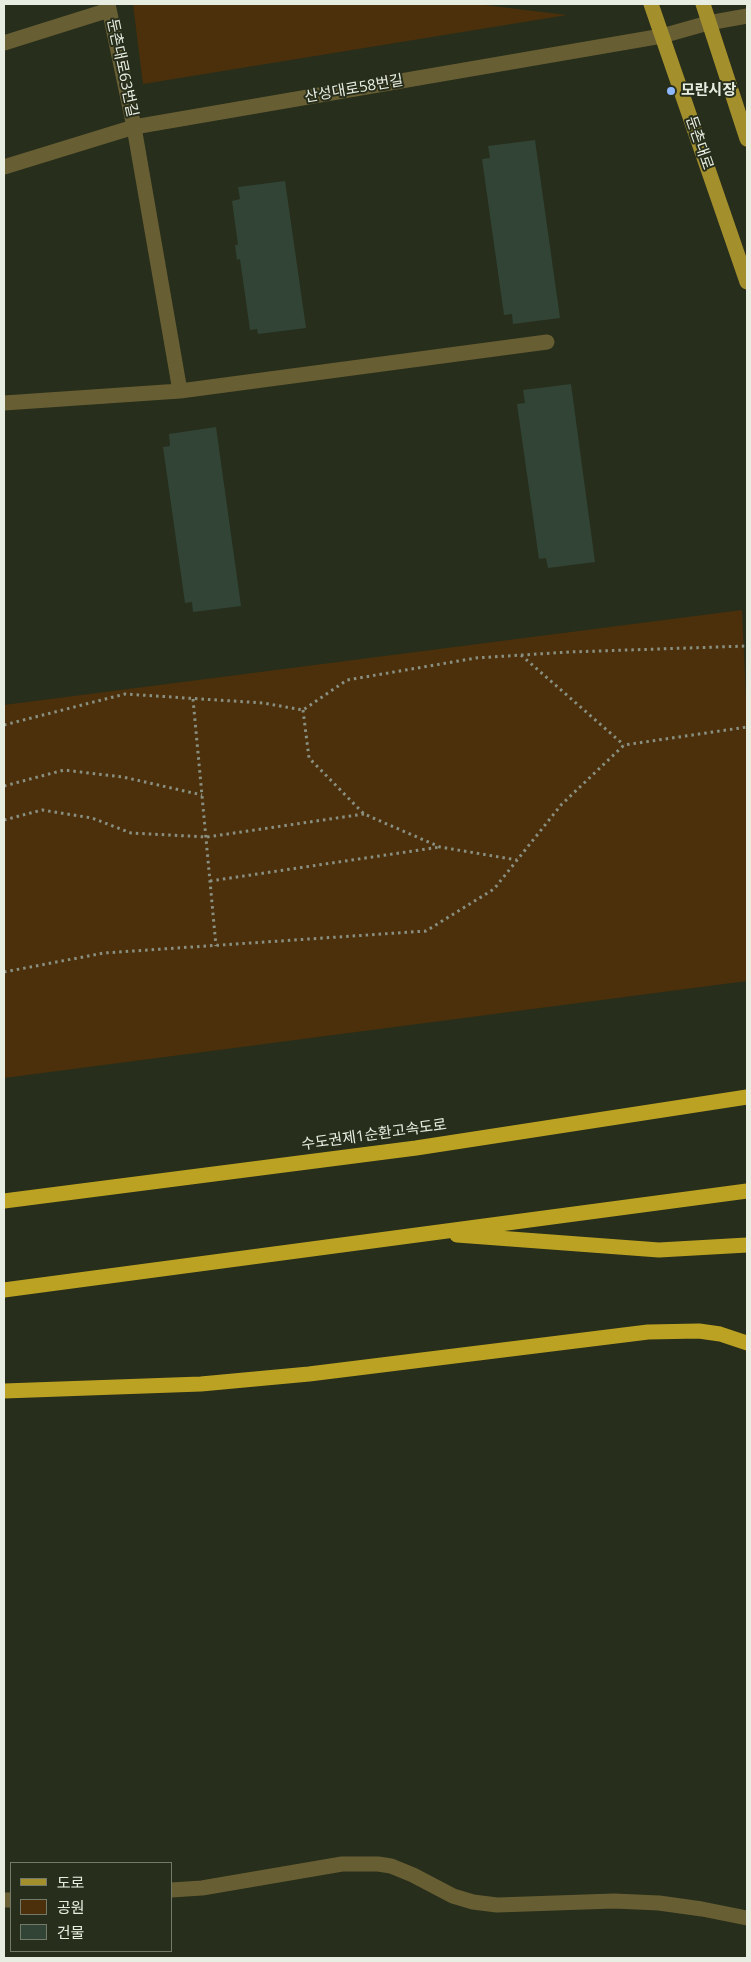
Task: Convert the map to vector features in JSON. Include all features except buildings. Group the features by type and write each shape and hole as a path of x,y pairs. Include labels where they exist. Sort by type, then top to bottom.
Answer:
{"highway":[{"name":"수도권제1순환고속도로","path":"4,1201 416,1148 747,1097"},
{"path":"4,1290 747,1191"},
{"path":"426,1233 659,1250 747,1245"},
{"path":"4,1391 211,1383 309,1374 655,1332 699,1331 720,1334 747,1343"}],"main road":[{"name":"둔촌대로","path":"651,4 747,282"},
{"path":"702,4 747,139"}],"street":[{"name":"둔촌대로63번길","path":"4,43 108,7 134,127 180,391"},
{"name":"산성대로58번길","path":"4,167 134,127 662,36 708,23 747,16"},
{"path":"4,403 180,391 547,342"},
{"path":"172,1890 202,1888 342,1864 378,1864 391,1866 453,1896 473,1902 497,1905 614,1901 659,1903 747,1918"}],"path":[{"path":"4,725 125,694 263,703 303,710 347,680 476,658 747,646"},
{"path":"520,655 624,746"},
{"path":"193,698 216,946"},
{"path":"303,710 309,758 364,814 440,847 517,860"},
{"path":"4,972 104,954 426,931 494,889 561,806 624,746 747,727"},
{"path":"4,786 64,770 123,777 202,795"},
{"path":"4,820 42,810 92,818 132,833 207,837 364,814"},
{"path":"210,881 440,847"}],"green space":[{"path":"133,4 476,4 567,15 143,84"},
{"path":"742,610 747,719 747,981 4,1078 4,705"}],"place":[{"name":"모란시장","path":"671,91"}]}
